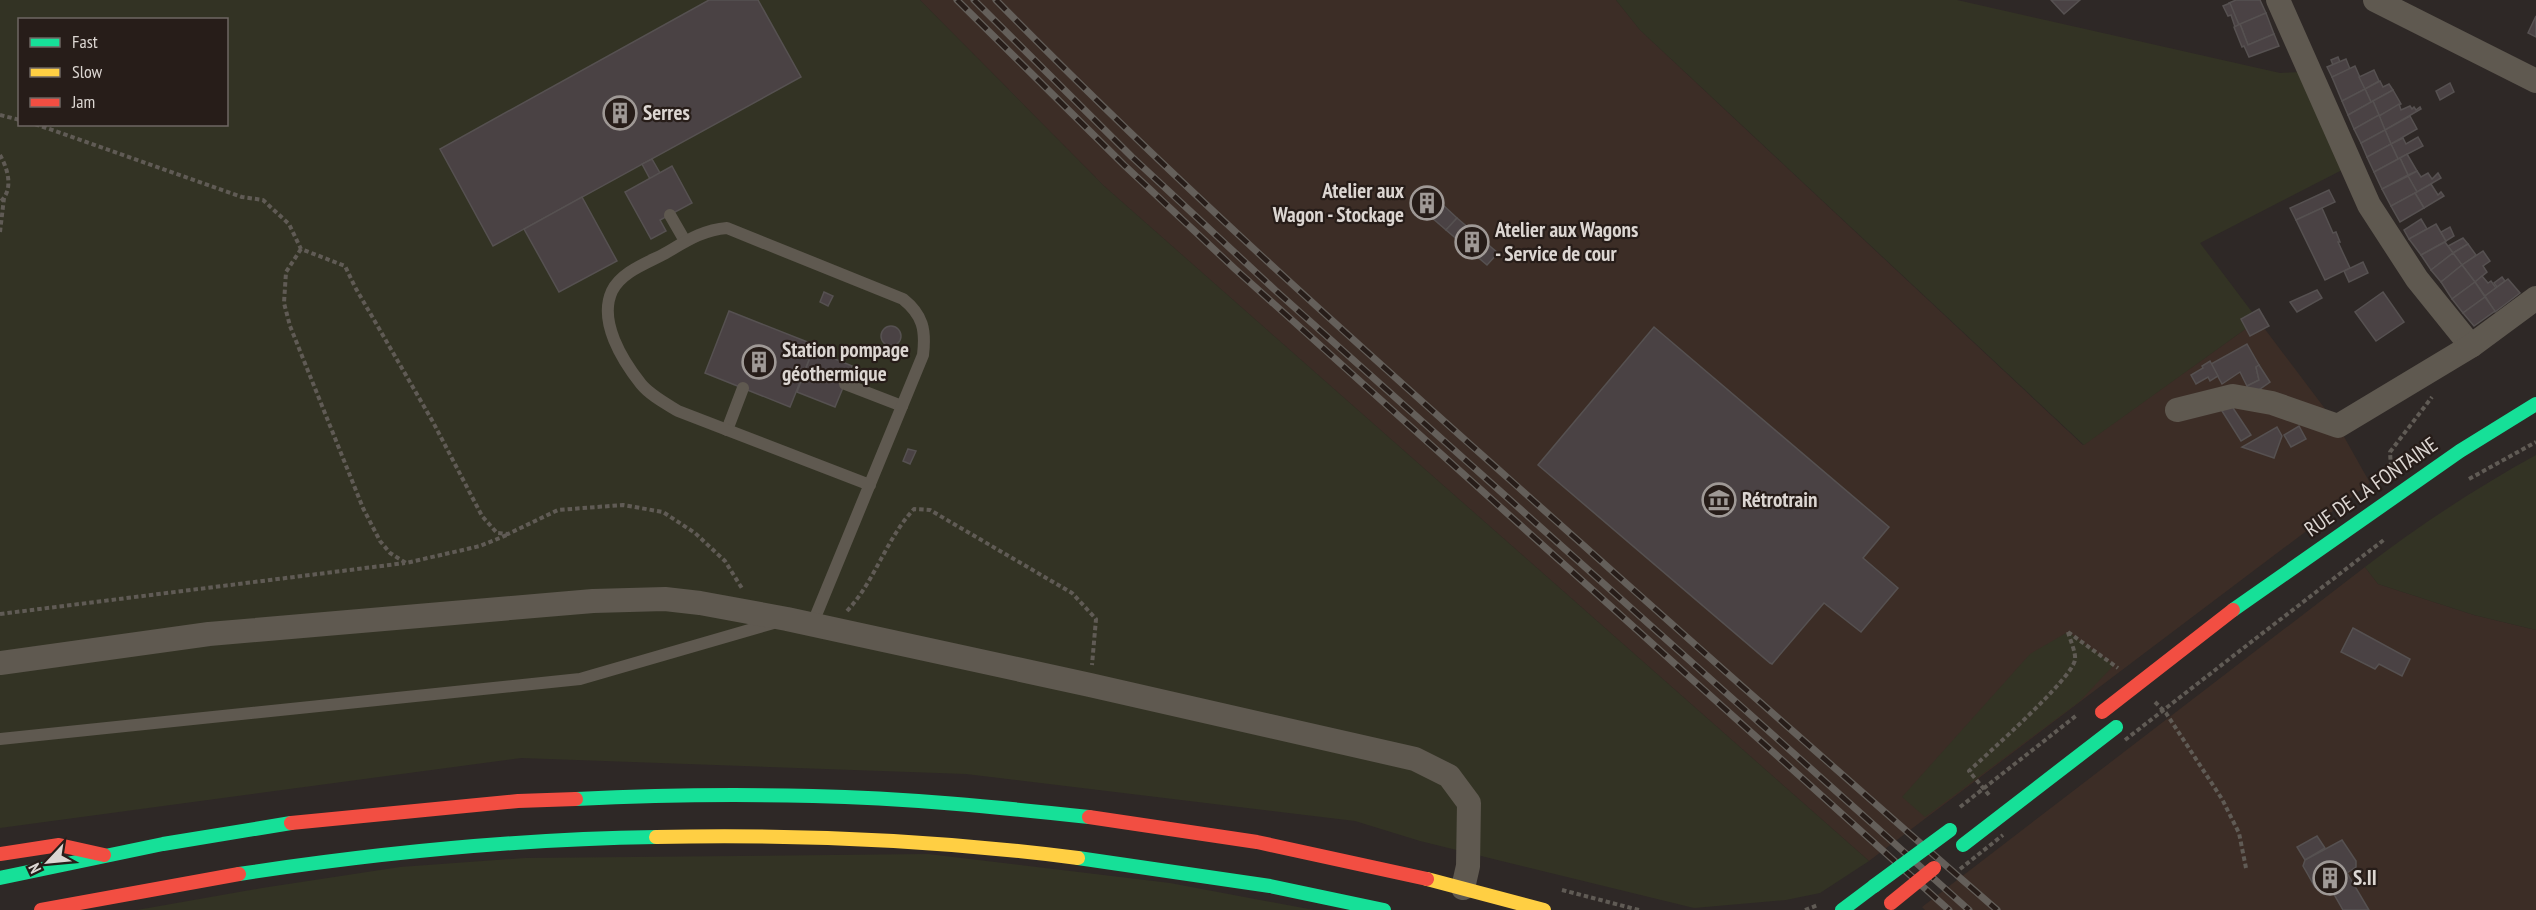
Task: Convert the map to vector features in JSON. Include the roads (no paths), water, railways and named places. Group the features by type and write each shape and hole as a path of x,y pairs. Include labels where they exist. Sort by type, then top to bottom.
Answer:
{"main road":[{"name":"RUE DE LA FONTAINE","path":"2093,713 2233,610 2401,492 2460,451 2536,404"},
{"path":"2385,529 2439,483"},
{"path":"1888,907 1954,852 2121,723"},
{"path":"0,878 104,855 265,826 505,801 743,794 872,798 1082,817 1248,842 1357,863 1544,910"},
{"path":"1842,910 1955,821"},
{"path":"41,910 155,886 331,859 510,841 667,834 809,836 997,848 1233,880 1384,910"},
{"path":"0,854 59,845 104,855"}],"street":[{"path":"2278,0 2369,206 2417,279 2471,346"},
{"path":"2375,0 2536,81"},
{"path":"2177,410 2233,396 2272,403 2338,426 2471,346 2536,298"},
{"path":"0,663 209,634 593,601 665,599 787,619 1415,759 1449,776 1469,803 1468,866 1463,888"}],"lane":[{"path":"670,215 685,241"},
{"path":"821,627 870,485 923,355 926,336 922,320 914,308 903,299 738,231 715,229 702,232 623,277 610,298 609,323 615,342 641,385 678,411 870,485"},
{"path":"845,384 902,406"},
{"path":"727,430 743,388"},
{"path":"0,739 580,679 787,619"}],"railway":[{"path":"957,0 1124,165 1235,269 1949,910"},
{"path":"974,0 1132,157 1275,290 1969,910"},
{"path":"996,0 1123,126 1319,308 1451,428 1997,910"}],"place":[{"name":"Serres","path":"620,113"},
{"name":"Atelier aux Wagon - Stockage","path":"1427,203"},
{"name":"Atelier aux Wagons - Service de cour","path":"1472,242"},
{"name":"Station pompage géothermique","path":"759,362"},
{"name":"Rétrotrain","path":"1719,500"},
{"name":"S.II","path":"2330,878"}]}
